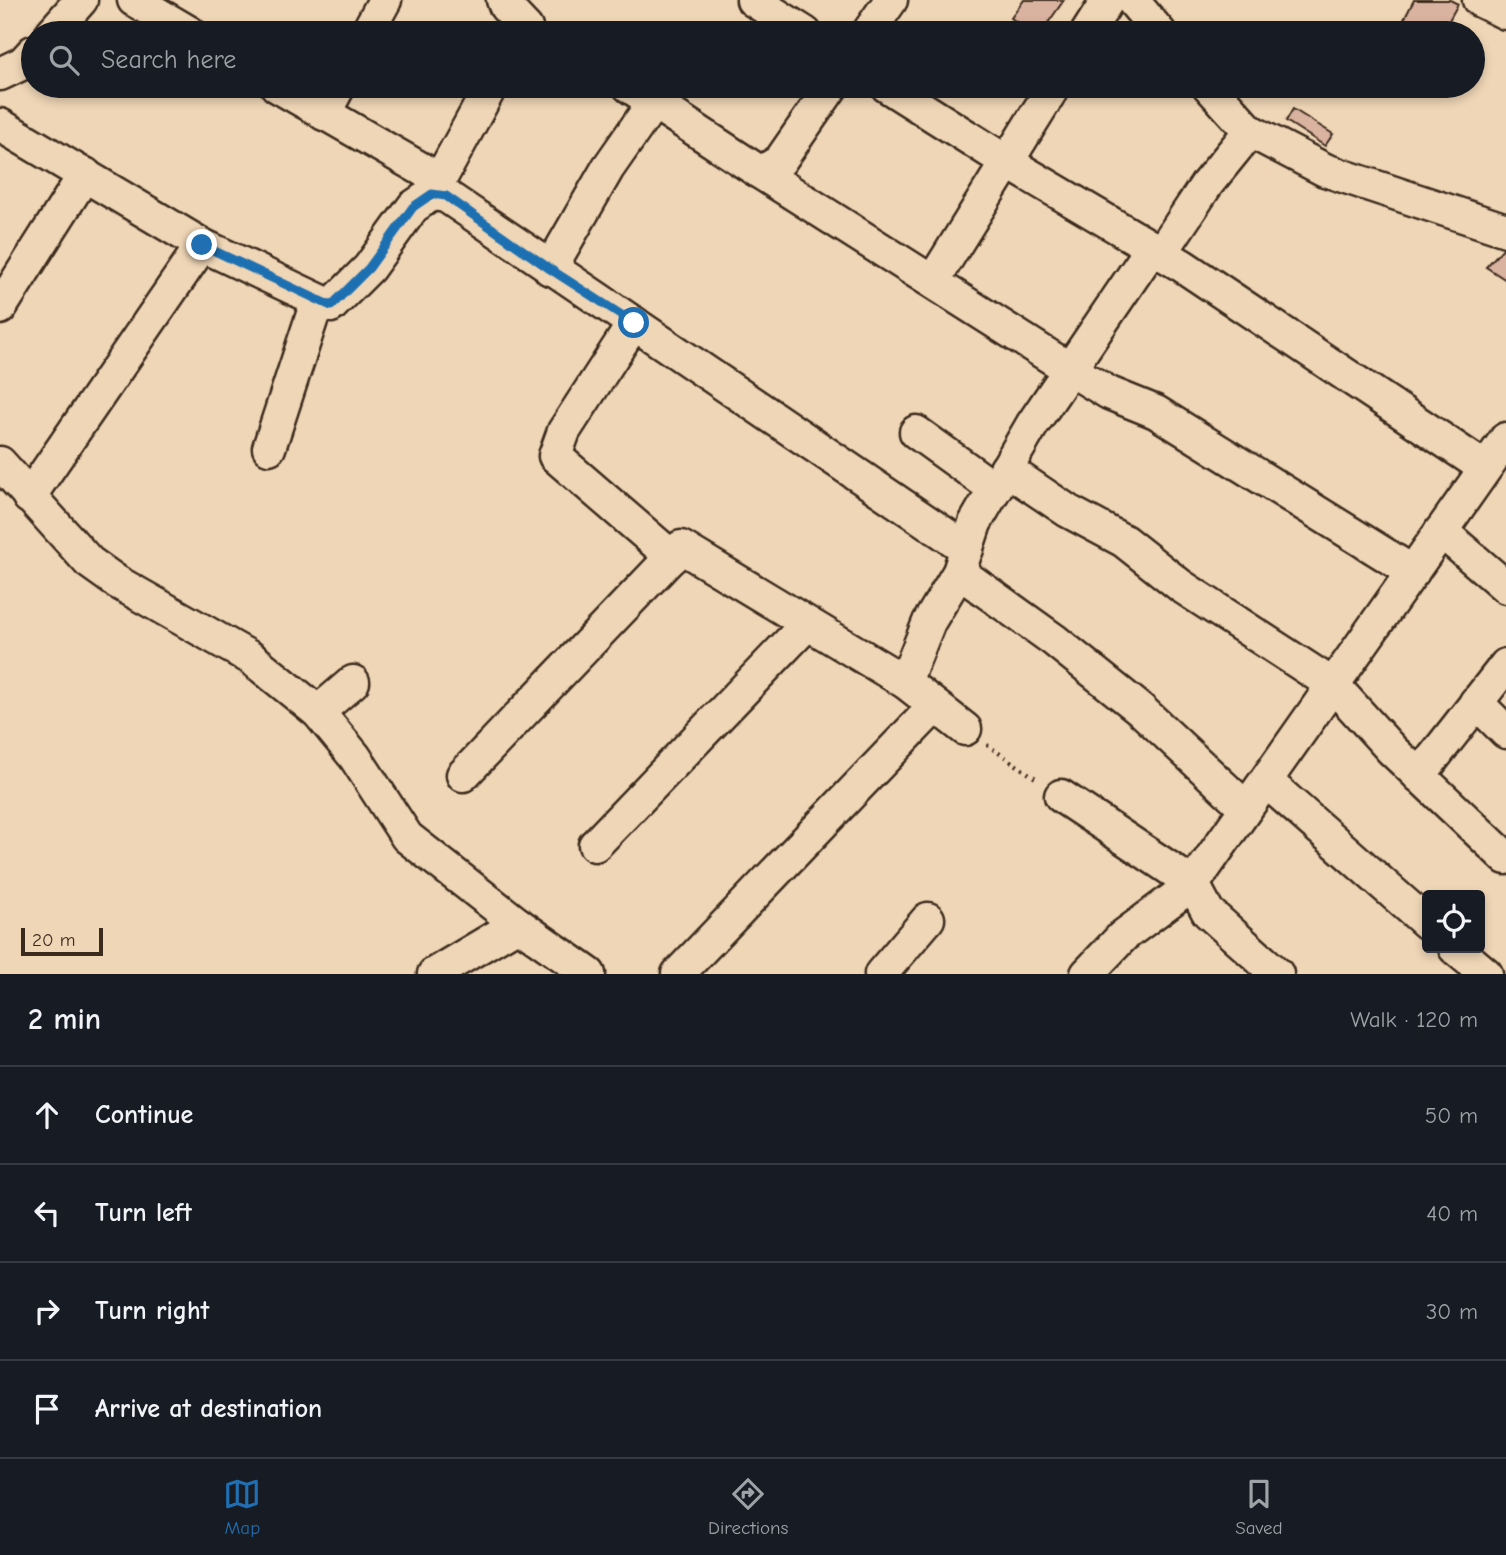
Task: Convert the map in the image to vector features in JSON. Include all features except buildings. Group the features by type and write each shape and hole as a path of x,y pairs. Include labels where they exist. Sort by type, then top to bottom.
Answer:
{"street":[{"path":"63,21 81,0"},
{"path":"134,0 170,21"},
{"path":"374,21 385,0"},
{"path":"503,0 519,21"},
{"path":"753,0 786,21"},
{"path":"876,21 891,0"},
{"path":"1095,21 1108,0"},
{"path":"1132,0 1150,21"},
{"path":"1479,0 1506,13"},
{"path":"0,74 21,64"},
{"path":"297,98 435,186 550,269 634,323 963,560 1054,640 1140,709 1246,808"},
{"path":"324,114 333,98"},
{"path":"0,125 202,245 317,302 331,306 369,268 413,207 435,186 484,98"},
{"path":"550,269 608,168 639,98"},
{"path":"647,98 1071,370 1109,393 1156,412 1413,572"},
{"path":"761,173 780,161 824,98"},
{"path":"906,98 1007,162 1157,250 1485,468"},
{"path":"933,281 1047,98"},
{"path":"1220,98 1251,131 1325,170 1506,230"},
{"path":"905,682 929,622 963,560 975,523 1032,425 1157,250 1251,131"},
{"path":"0,308 85,174"},
{"path":"29,497 202,245"},
{"path":"269,449 317,302"},
{"path":"634,323 564,431 555,456 672,557"},
{"path":"916,432 1001,479 1124,541 1181,586 1333,685 1419,776 1506,858"},
{"path":"1087,974 1123,936 1193,884 1506,439"},
{"path":"0,463 98,569 251,658 318,712 355,757 407,837 519,924 589,974"},
{"path":"1441,531 1506,587"},
{"path":"463,775 681,547 806,625 905,682 965,729"},
{"path":"595,845 806,625"},
{"path":"1419,776 1506,665"},
{"path":"318,712 353,682"},
{"path":"1476,702 1506,732"},
{"path":"678,974 935,706"},
{"path":"1266,780 1422,919"},
{"path":"1061,796 1193,884 1208,912 1273,973"},
{"path":"881,974 928,919"},
{"path":"434,974 519,924"},
{"path":"1461,953 1486,974"}],"path":[{"path":"965,729 1061,796"}],"route":[{"path":"202,245 317,302 331,306 369,268 413,207 432,194 446,196 550,269 634,323"}]}
